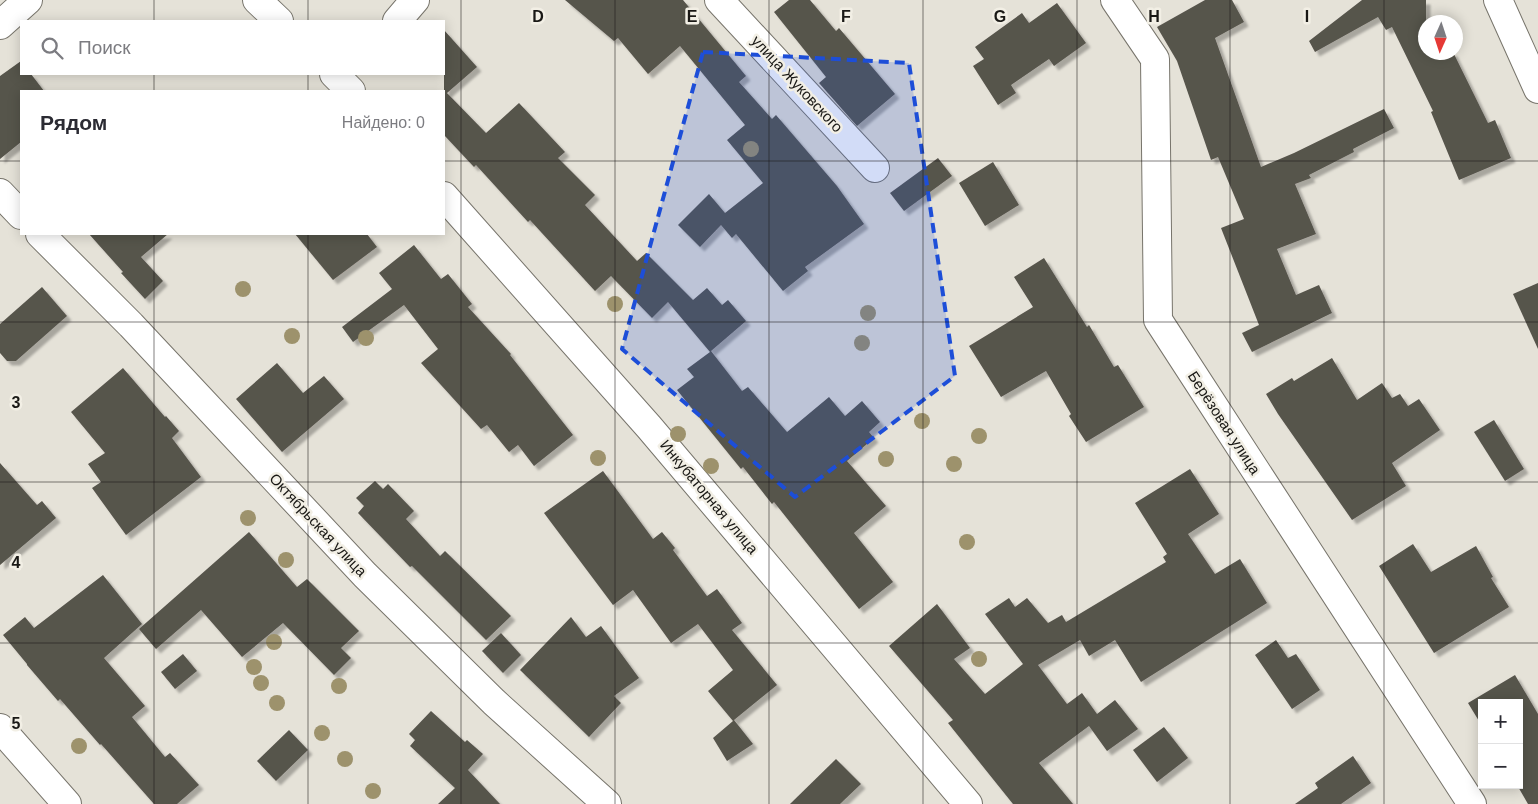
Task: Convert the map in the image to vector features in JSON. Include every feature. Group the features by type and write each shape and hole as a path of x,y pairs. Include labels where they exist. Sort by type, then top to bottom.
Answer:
{"street":[{"path":"0,25 28,0"},
{"path":"256,0 278,20"},
{"path":"398,20 415,0"},
{"name":"улица Жуковского","path":"719,0 875,168"},
{"name":"Берёзовая улица","path":"1115,0 1155,59 1158,320 1472,804"},
{"path":"1498,0 1538,89"},
{"path":"0,193 20,214"},
{"name":"Инкубаторная улица","path":"445,197 649,427 968,804"},
{"name":"Октябрьская улица","path":"41,235 131,325 365,575 494,702 607,804"},
{"path":"0,728 67,804"}],"highlighted area":[{"path":"703,52 909,63 955,376 795,497 622,349"}],"building":[{"path":"565,0 683,0 746,76 739,82 772,119 776,115 837,186 864,224 805,267 808,271 783,291 736,234 732,238 721,225 700,247 678,225 709,194 725,213 763,183 727,140 745,125 680,46 648,74 618,38 614,41"},
{"path":"789,0 810,0 836,31 839,28 895,94 857,126 819,83 826,77 774,12"},
{"path":"1205,0 1232,0 1244,22 1215,38 1261,167 1384,109 1394,128 1353,149 1354,152 1309,175 1311,178 1295,184 1316,234 1277,249 1296,295 1319,285 1332,313 1252,352 1242,333 1259,325 1221,228 1244,219 1218,157 1211,160 1177,61 1157,27"},
{"path":"1362,0 1426,0 1426,15 1418,15 1418,60 1457,60 1488,123 1495,120 1511,158 1459,180 1431,112 1433,111 1392,27 1386,30 1378,17 1315,52 1309,41"},
{"path":"1057,3 1086,43 1054,66 1049,59 1011,85 1016,93 998,105 973,66 984,59 975,47 1022,13 1029,23"},
{"path":"445,31 477,67 447,93 486,133 519,103 565,152 558,158 595,195 585,205 637,261 646,253 693,300 707,288 722,305 728,300 746,321 711,351 742,391 748,387 787,432 829,397 845,416 862,401 880,422 869,432 874,438 847,461 886,506 854,533 893,582 859,609 774,502 772,504 743,467 741,469 677,390 694,377 687,369 710,352 668,302 652,318 611,276 595,291 530,220 528,222 476,165 474,167 445,136"},
{"path":"20,62 20,75 32,75 43,90 20,90 20,143 0,159 0,76"},
{"path":"938,158 952,176 904,211 890,193"},
{"path":"993,162 1019,205 985,226 959,183"},
{"path":"90,235 167,235 141,257 163,281 145,299 121,273 123,272"},
{"path":"296,235 368,235 377,247 333,280"},
{"path":"414,245 441,279 448,274 472,304 468,307 511,354 573,435 534,466 518,445 509,452 487,425 481,429 421,363 438,349 404,305 353,342 342,327 392,289 379,273"},
{"path":"1044,258 1087,327 1089,325 1114,367 1118,365 1144,407 1086,442 1069,416 1071,414 1046,371 1001,397 969,346 1033,307 1014,277"},
{"path":"1538,283 1538,349 1513,294"},
{"path":"42,287 67,316 16,361 7,361 0,353 0,324"},
{"path":"1332,358 1357,400 1382,383 1392,398 1400,394 1408,406 1419,399 1440,430 1392,463 1406,486 1352,520 1266,394 1292,378 1294,381"},
{"path":"277,363 303,393 324,376 344,399 282,452 236,399"},
{"path":"123,368 179,431 172,438 201,477 126,535 92,488 101,482 88,464 105,453 71,412"},
{"path":"1494,420 1524,469 1505,481 1474,432"},
{"path":"0,463 37,505 42,501 56,518 0,565"},
{"path":"1190,469 1219,514 1188,534 1215,574 1240,559 1267,603 1141,682 1115,640 1089,656 1080,640 1038,665 1067,704 1082,693 1097,714 1115,700 1138,729 1107,751 1089,726 1039,763 1073,804 1013,804 948,723 953,720 889,646 937,604 970,648 954,659 985,694 1023,664 985,614 1009,598 1015,607 1027,598 1048,623 1062,615 1066,622 1166,562 1163,557 1167,554 1135,503"},
{"path":"603,471 653,539 662,532 707,596 717,589 742,623 732,630 777,685 734,720 753,744 727,761 713,738 733,721 708,691 733,670 698,624 671,643 633,590 613,605 544,513"},
{"path":"375,481 383,489 388,484 414,511 406,519 440,556 445,551 511,616 486,640 412,566 410,567 358,513 364,506 356,498"},
{"path":"249,532 297,587 307,579 359,631 341,648 351,658 334,675 283,623 242,657 201,610 156,649 139,629"},
{"path":"1413,544 1431,572 1476,546 1493,577 1491,578 1509,607 1434,653 1379,566"},
{"path":"103,575 142,624 104,658 145,706 132,717 165,757 170,753 199,785 177,804 154,804 60,699 58,701 3,635 25,617 34,628"},
{"path":"571,617 586,637 601,626 639,678 614,696 621,703 589,737 520,670"},
{"path":"501,633 521,655 503,673 482,651"},
{"path":"1276,640 1288,658 1296,654 1320,690 1292,709 1255,655"},
{"path":"183,654 197,671 175,689 161,672"},
{"path":"1515,675 1538,714 1538,804 1528,804 1519,789 1523,789 1523,699 1478,699 1478,719 1468,703"},
{"path":"431,711 465,742 467,740 483,754 468,770 500,804 438,804 455,788 410,746 415,740 409,734"},
{"path":"1164,727 1188,758 1157,782 1133,750"},
{"path":"289,730 308,750 276,781 257,761"},
{"path":"1353,756 1371,783 1341,804 1295,804 1318,788 1315,783"},
{"path":"836,759 861,784 840,804 790,804"}]}
